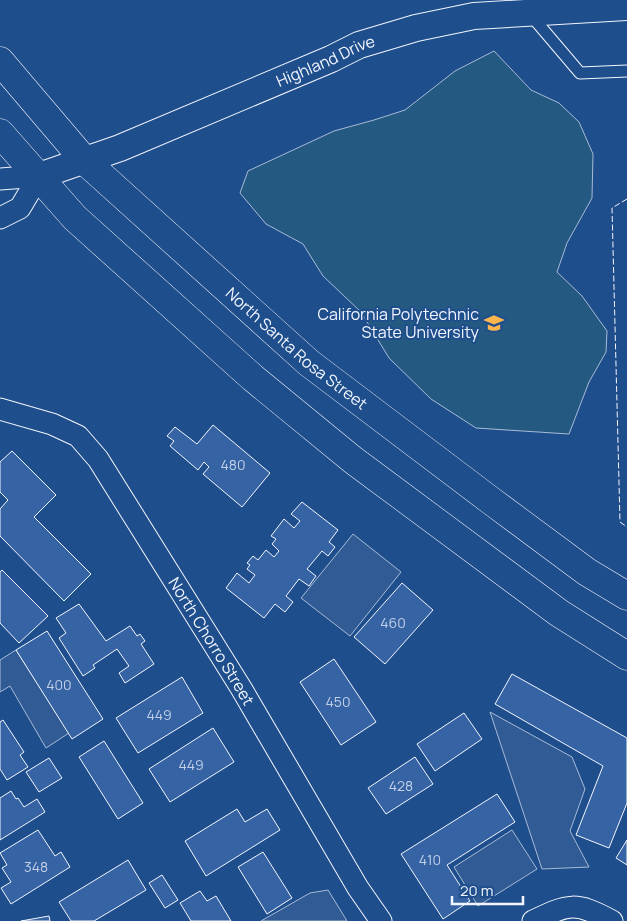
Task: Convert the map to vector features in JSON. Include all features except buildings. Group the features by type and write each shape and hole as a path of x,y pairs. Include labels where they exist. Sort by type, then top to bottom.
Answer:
{"highway":[{"name":"North Santa Rosa Street","path":"0,61 85,161 309,362 587,572 627,596"},
{"path":"0,133 75,218 252,378 353,460 558,613 627,656"}],"street":[{"name":"Highland Drive","path":"0,179 39,176 85,161 322,63 359,44 416,28 474,16 627,7"},
{"path":"0,218 20,208 39,176"},
{"name":"North Chorro Street","path":"0,409 52,424 78,436 98,458 241,688 358,888 381,921"},
{"path":"533,921 566,906 589,910 612,921"}],"lane":[{"path":"528,12 580,73 627,72"}],"shaded area":[{"path":"494,51 531,90 559,103 579,122 593,154 592,198 567,243 557,272 582,296 607,331 606,352 589,382 569,434 476,428 431,399 389,358 361,312 323,276 303,244 266,224 240,193 248,171 334,131 405,110 455,71"},
{"path":"353,534 401,572 350,636 301,598"},
{"path":"16,650 69,733 46,748 10,686 0,692 0,660"},
{"path":"490,712 572,757 585,789 570,831 589,867 542,869"},
{"path":"512,830 537,869 478,906 454,867"},
{"path":"328,890 347,921 261,921 310,893"}],"fence":[{"path":"627,199 612,208 620,522 627,527"}],"place":[{"name":"California Polytechnic State University","path":"494,323"}]}
